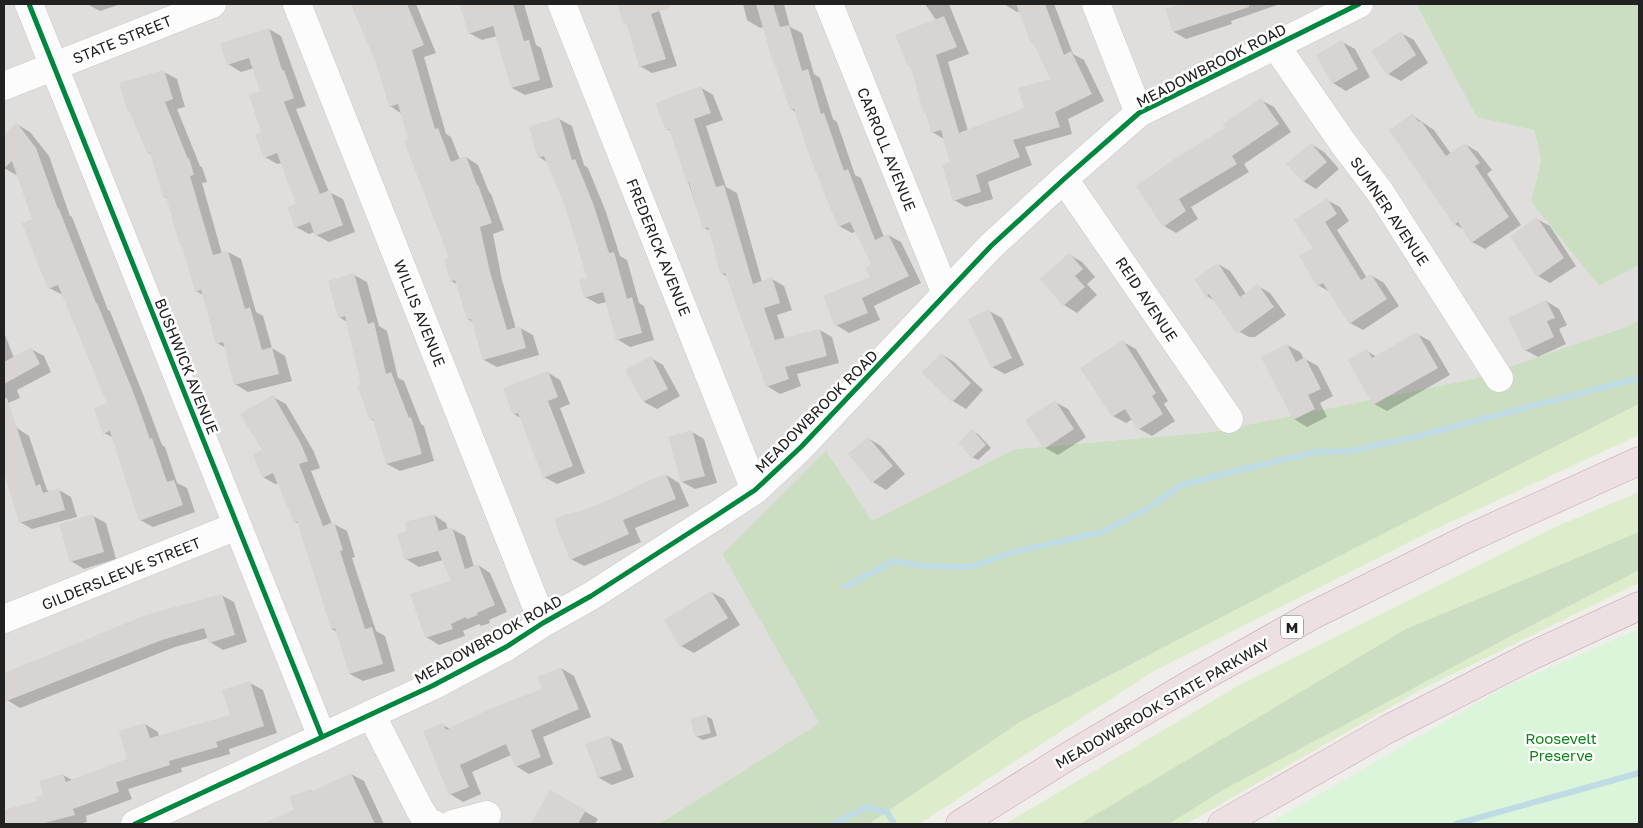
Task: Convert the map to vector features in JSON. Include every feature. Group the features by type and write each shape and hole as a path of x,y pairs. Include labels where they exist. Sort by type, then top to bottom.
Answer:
{"highway":[{"name":"MEADOWBROOK STATE PARKWAY","path":"960,824 1067,757 1311,616 1469,538 1639,461"},
{"path":"1222,824 1388,729 1531,656 1639,606"}],"street":[{"name":"BUSHWICK AVENUE","path":"30,4 322,738"},
{"name":"STATE STREET","path":"4,86 212,4"},
{"name":"WILLIS AVENUE","path":"297,4 543,623"},
{"name":"FREDERICK AVENUE","path":"562,4 755,490"},
{"name":"CARROLL AVENUE","path":"829,4 946,294"},
{"path":"1096,4 1139,113"},
{"name":"MEADOWBROOK ROAD","path":"147,822 440,682 506,647 543,623 591,596 755,490 801,447 991,246 1139,113 1359,4"},
{"name":"SUMNER AVENUE","path":"1276,46 1343,143 1380,192 1499,378"},
{"name":"REID AVENUE","path":"1064,179 1229,419"},
{"name":"GILDERSLEEVE STREET","path":"5,614 238,526"},
{"path":"372,714 420,810 428,822 434,824"},
{"path":"453,824 488,816"}],"shaded area":[{"path":"4,4 1419,4 1416,6 1477,116 1534,130 1541,158 1531,202 1599,286 1639,265 1639,320 1626,327 1473,379 1212,432 1015,449 872,521 826,450 722,554 819,723 659,824 4,824"}],"green space":[{"path":"1639,4 1639,265 1599,286 1531,202 1541,159 1534,130 1477,117 1416,5"},
{"path":"1639,320 1639,404 1353,549 1020,722 869,824 659,824 819,723 722,554 826,450 872,521 1015,449 1212,432 1473,379 1626,327"},
{"path":"1639,404 1639,435 1429,532 1152,672 919,824 869,824 1020,722 1353,549"},
{"path":"1639,492 1639,583 1422,689 1186,824 1005,824 1241,684 1555,527"},
{"path":"1639,532 1639,570 1507,638 1221,791 1169,824 1080,824 1406,629"},
{"name":"Roosevelt Preserve","path":"1639,629 1639,824 1268,824 1505,687"}],"building":[{"path":"351,4 407,4 424,45 412,50 435,129 438,128 451,162 466,156 492,223 480,227 490,272 507,330 520,326 526,348 483,360 471,319 467,320 455,280 450,282 444,259 449,258 404,141 408,139 398,104 389,107 376,63"},
{"path":"460,4 513,4 524,41 529,40 540,80 511,88 493,26 468,34"},
{"path":"617,4 671,4 671,7 651,14 666,59 639,67 626,22 623,23"},
{"path":"756,4 773,4 780,27 789,25 802,71 808,69 821,114 824,113 844,171 848,169 875,240 888,234 909,276 862,298 868,313 835,326 823,296 870,277 865,267 871,264 850,222 838,227 810,157 794,109 790,110 773,62"},
{"path":"1016,4 1045,4 1064,55 1071,51 1092,94 1055,112 1060,127 1013,140 1020,157 976,175 981,192 953,201 942,165 950,162 941,130 931,133 910,65 908,66 895,35 944,16 957,47 936,55 959,133 1024,108 1018,88 1050,79 1033,42 1031,43"},
{"path":"1182,4 1249,4 1249,7 1173,32 1165,9"},
{"path":"269,28 282,70 284,70 294,98 284,102 320,194 330,190 343,225 315,236 310,222 295,228 287,207 296,204 277,153 264,158 255,135 261,132 249,95 260,91 249,58 227,65 220,43"},
{"path":"1401,31 1416,55 1387,75 1371,51"},
{"path":"1342,40 1358,69 1332,84 1316,55"},
{"path":"164,70 173,99 165,102 189,158 194,175 190,176 213,255 228,251 245,309 250,307 262,350 272,347 279,374 234,385 223,342 216,344 201,290 195,292 182,245 180,245 166,197 163,198 150,152 147,153 130,112 128,112 119,83"},
{"path":"701,86 711,113 694,119 716,187 724,185 753,284 772,277 780,303 764,308 775,340 820,329 827,356 785,367 789,379 766,387 725,273 721,275 708,227 703,229 689,182 687,183 669,129 666,130 655,103"},
{"path":"1261,98 1279,124 1232,156 1237,164 1179,199 1186,211 1163,227 1136,186 1179,156 1225,128 1222,125"},
{"path":"1412,114 1419,122 1421,121 1446,156 1465,143 1480,163 1475,166 1509,217 1471,243 1458,222 1454,225 1389,130"},
{"path":"559,117 572,160 575,159 593,203 609,253 614,252 627,299 632,297 642,333 616,340 603,292 584,298 579,280 587,278 565,207 544,156 538,158 529,127"},
{"path":"17,123 36,148 58,209 134,394 150,439 152,438 167,482 174,480 183,505 139,521 110,431 103,434 94,408 107,403 58,285 48,289 22,223 32,219 12,161 4,168 4,134"},
{"path":"1311,143 1327,162 1303,182 1286,164"},
{"path":"1327,198 1337,214 1325,222 1361,280 1371,274 1387,299 1349,324 1323,283 1317,286 1299,256 1313,248 1294,220"},
{"path":"1537,217 1564,258 1537,277 1510,236"},
{"path":"1069,253 1083,269 1075,276 1085,287 1063,306 1040,279"},
{"path":"1218,263 1240,297 1258,284 1274,307 1237,334 1209,294 1206,297 1194,279"},
{"path":"354,273 368,324 374,322 386,374 391,372 409,418 411,417 422,454 386,464 373,419 370,420 357,386 361,385 345,316 338,318 328,281"},
{"path":"1546,300 1555,318 1547,321 1554,337 1524,351 1508,318"},
{"path":"989,309 1012,358 991,368 968,319"},
{"path":"1417,332 1438,368 1373,405 1348,360 1367,349 1372,358"},
{"path":"1123,340 1156,393 1152,396 1163,414 1138,430 1125,409 1112,417 1080,368"},
{"path":"1287,344 1296,362 1305,357 1321,389 1308,395 1315,409 1293,420 1261,357"},
{"path":"31,347 40,364 4,384 4,362"},
{"path":"941,353 971,383 952,402 922,373"},
{"path":"651,356 668,389 643,402 625,370"},
{"path":"548,371 558,397 548,401 573,466 543,478 518,413 513,415 503,388"},
{"path":"273,395 301,444 308,461 299,464 323,526 334,522 343,550 340,551 365,629 372,627 383,664 349,674 335,628 331,629 297,521 294,522 273,473 262,478 253,454 262,450 240,414"},
{"path":"4,398 7,398 36,486 40,484 43,493 59,488 65,510 19,523 4,471"},
{"path":"1055,400 1074,429 1044,449 1025,420"},
{"path":"972,429 986,445 972,458 958,443"},
{"path":"692,430 705,476 681,482 668,437"},
{"path":"868,437 893,466 872,483 848,454"},
{"path":"666,474 676,499 623,520 629,534 570,560 554,519 576,511 577,513"},
{"path":"93,514 104,552 70,562 59,524"},
{"path":"434,514 439,531 452,527 465,569 478,564 495,605 477,613 478,615 467,619 466,617 451,624 453,629 425,638 410,594 451,581 438,551 405,560 397,534 407,531 405,522"},
{"path":"711,591 728,618 680,647 664,620"},
{"path":"222,594 235,635 209,643 204,628 162,640 4,702 4,673 146,615"},
{"path":"561,667 579,709 531,730 541,757 515,767 506,744 460,765 469,787 449,795 423,731 443,723 446,730 492,708 542,689 537,677"},
{"path":"250,681 264,726 216,742 218,747 169,761 170,765 116,782 119,792 73,809 75,815 41,824 4,824 4,810 37,801 36,797 43,795 39,781 63,774 66,782 127,759 119,731 145,723 150,738 230,715 222,690"},
{"path":"706,714 711,733 695,737 690,719"},
{"path":"609,735 622,770 598,778 585,744"},
{"path":"351,773 375,824 261,824 294,810 289,797 310,789 311,792"},
{"path":"550,790 586,810 578,824 531,824"}],"waterway":[{"path":"845,587 893,561 924,566 970,567 1013,552 1102,532 1148,508 1182,485 1316,452 1351,451 1418,436 1639,378"},
{"path":"1456,824 1639,773"},
{"path":"833,824 867,807 887,812 894,824"}],"cycle path":[{"path":"29,4 322,737"},
{"path":"135,824 432,686 506,647 543,623 591,596 755,490 801,447 991,246 1139,113 1359,4"}]}
